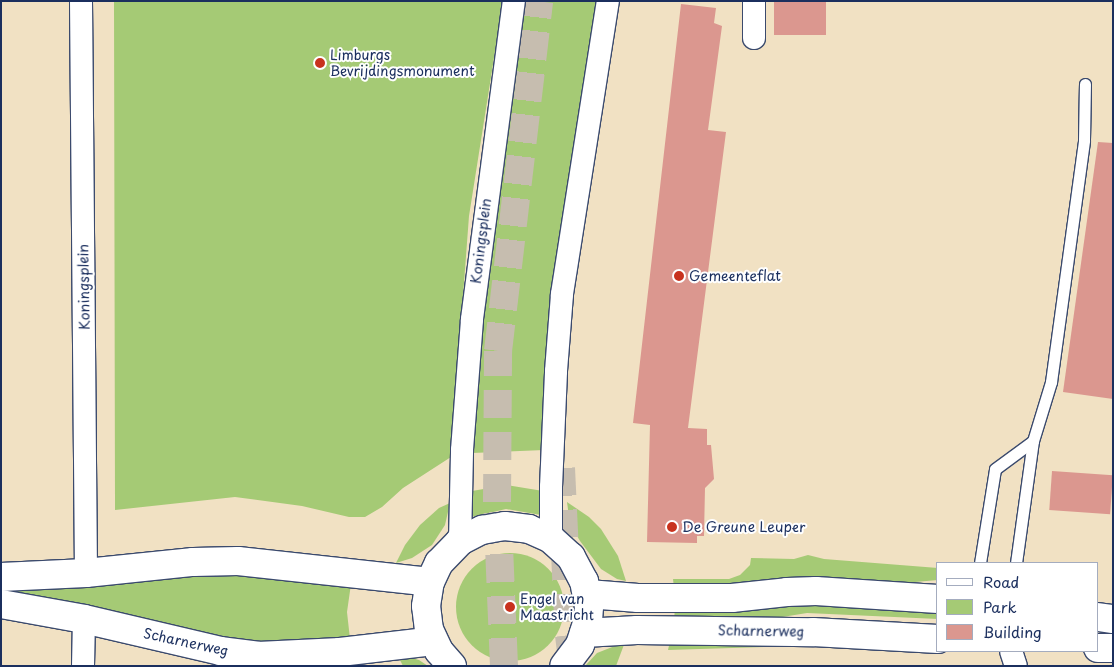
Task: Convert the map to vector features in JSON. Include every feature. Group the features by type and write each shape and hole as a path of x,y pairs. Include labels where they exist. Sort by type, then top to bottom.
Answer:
{"street":[{"name":"Koningsplein","path":"81,1 86,573"},
{"name":"Koningsplein","path":"460,541 462,450 472,319 514,1"},
{"path":"551,539 551,487 556,371 562,294 608,1"},
{"path":"754,1 754,38"},
{"path":"452,666 434,641 429,630 426,606 430,582 445,555 460,541 482,530 506,526 529,529 551,539 571,557 584,581 588,594 588,620 573,655 564,666"},
{"path":"1,577 86,573 193,562 238,560 430,582"},
{"path":"588,594 638,598 732,598 816,591 936,599"},
{"name":"Scharnerweg","path":"1,604 84,619 220,651 258,656 340,652 434,641"},
{"path":"1099,616 1113,619"},
{"path":"83,666 84,619"},
{"name":"Scharnerweg","path":"584,633 637,630 813,632 936,639"},
{"path":"1099,648 1113,648"},
{"path":"1011,652 1016,666"}],"lane":[{"path":"1016,562 1033,441 1051,382 1084,140 1085,84"},
{"path":"980,562 995,469 1033,441"}],"green space":[{"path":"114,1 503,1 469,216 451,457 403,488 382,507 365,517 349,517 302,506 235,497 115,510"},
{"path":"523,1 598,1 544,450 472,453 478,328"},
{"path":"507,485 543,491 541,515 506,509 471,517 472,491"},
{"path":"567,502 589,517 601,529 618,556 626,581 617,579 601,569 580,541 570,524"},
{"path":"450,503 445,525 432,545 412,558 396,563 405,545 420,525 439,508"},
{"path":"510,553 531,557 548,569 560,586 564,607 560,628 548,645 531,657 510,661 489,657 472,645 460,628 456,607 460,586 472,569 489,557"},
{"path":"808,555 824,559 936,568 936,580 892,584 674,588 673,579 729,579 740,575 750,565 751,558 794,559"},
{"path":"231,572 351,584 347,612 350,639 258,643 1,593 1,587"},
{"path":"776,600 936,609 936,619 807,613 758,621 674,621 675,607"},
{"path":"671,637 767,639 766,647 668,650"},
{"path":"625,642 616,666 585,666 597,653"},
{"path":"397,654 419,660 428,666 403,666"}],"building":[{"path":"774,1 826,1 826,35 774,35"},
{"name":"Gemeenteflat","path":"681,4 716,8 714,23 722,26 708,130 726,132 688,428 707,429 707,445 711,445 714,479 705,488 704,536 697,536 697,543 647,542 650,425 633,423"},
{"path":"1098,142 1113,143 1113,399 1063,392"},
{"path":"1052,471 1113,475 1110,514 1049,510"}],"tunnel":[{"path":"504,666 497,502 498,351 539,1"},
{"path":"561,468 569,635 573,666"}],"place":[{"name":"Limburgs Bevrijdingsmonument","path":"320,63"},
{"name":"Gemeenteflat","path":"679,276"},
{"name":"De Greune Leuper","path":"672,527"},
{"name":"Engel van Maastricht","path":"510,607"}]}
